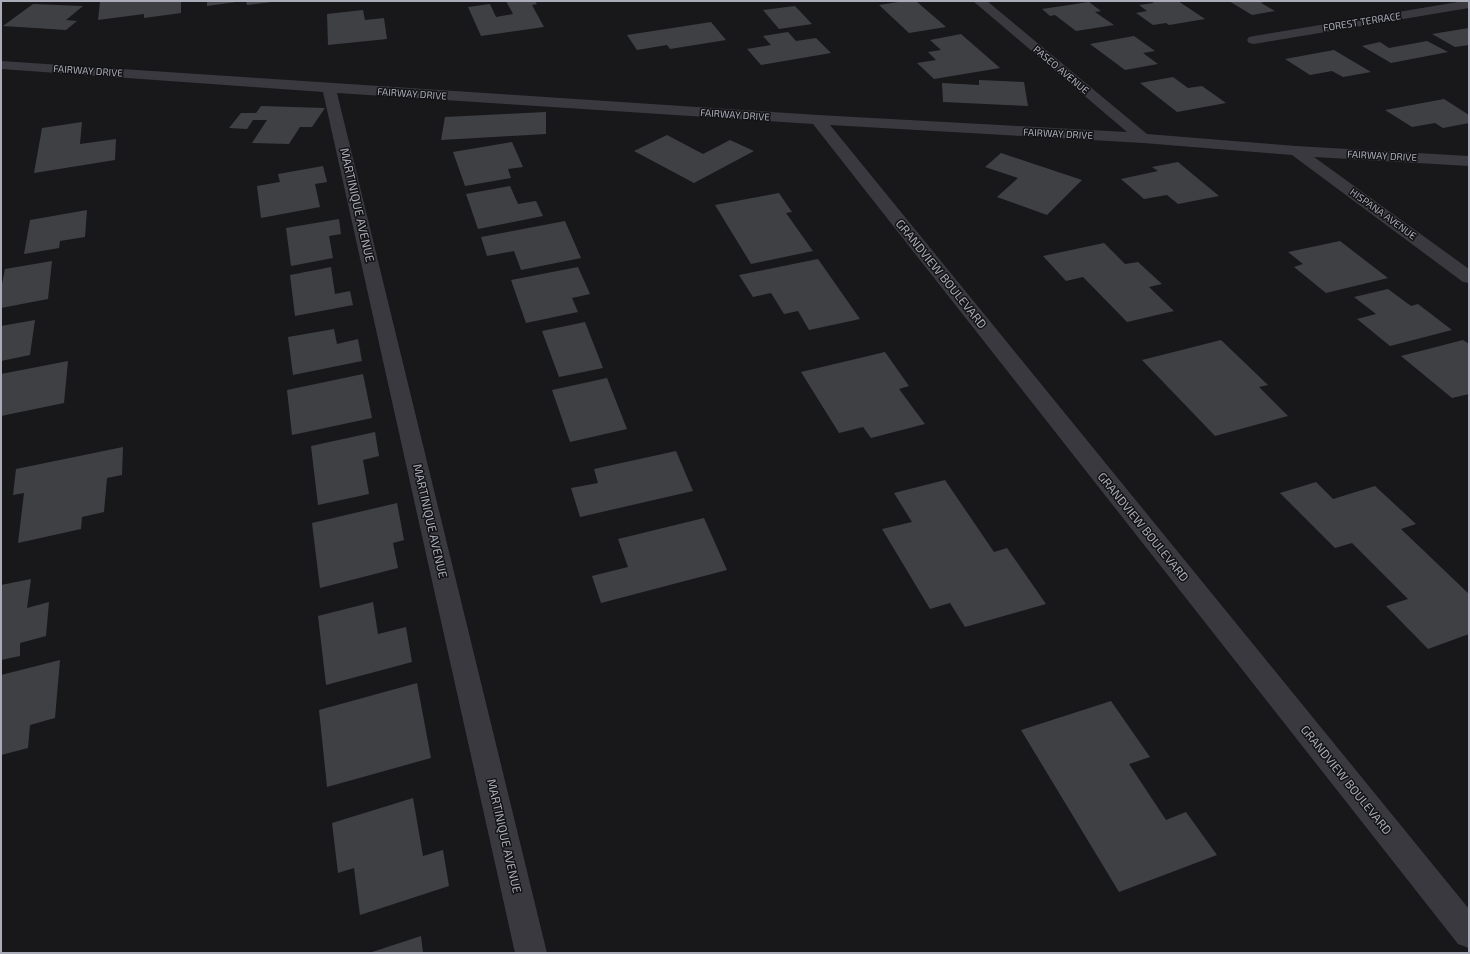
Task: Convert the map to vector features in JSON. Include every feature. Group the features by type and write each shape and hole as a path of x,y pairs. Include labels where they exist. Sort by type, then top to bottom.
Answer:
{"street":[{"name":"PASEO AVENUE","path":"979,1 1143,138"},
{"name":"FOREST TERRACE","path":"1254,40 1469,4"},
{"name":"FAIRWAY DRIVE","path":"1,65 818,120 1143,138 1296,151 1469,161"},
{"name":"MARTINIQUE AVENUE","path":"330,88 531,953"},
{"name":"GRANDVIEW BOULEVARD","path":"818,120 1469,933"},
{"name":"HISPANA AVENUE","path":"1296,151 1469,278"}],"building":[{"path":"181,1 181,13 144,18 144,14 98,20 100,2"},
{"path":"207,1 236,1 236,2 207,6"},
{"path":"246,1 272,1 272,2 247,5"},
{"path":"506,1 535,1 537,4 532,5 544,27 481,36 468,7 490,4 496,17 513,14"},
{"path":"916,1 946,27 909,33 879,5"},
{"path":"1151,1 1178,1 1205,19 1169,25 1166,23 1153,25 1136,13 1147,11 1139,5 1154,3"},
{"path":"1229,1 1267,1 1261,3 1275,11 1252,15"},
{"path":"1089,2 1101,11 1095,12 1114,25 1076,31 1055,15 1050,16 1042,9"},
{"path":"33,4 83,6 66,20 77,21 66,30 3,26"},
{"path":"795,6 812,24 779,29 763,10"},
{"path":"363,10 365,20 384,18 387,39 328,45 327,14"},
{"path":"711,22 726,40 670,49 667,45 637,50 627,35"},
{"path":"1469,28 1469,45 1455,47 1432,34"},
{"path":"788,32 796,41 816,38 831,53 761,65 747,49 771,45 763,36"},
{"path":"961,34 1000,68 934,79 917,63 936,60 928,52 941,50 930,40"},
{"path":"1134,36 1155,51 1143,53 1158,64 1125,70 1090,44"},
{"path":"1427,41 1448,52 1391,63 1362,46 1380,42 1389,48"},
{"path":"1334,50 1371,72 1343,77 1332,71 1310,75 1285,59"},
{"path":"1173,77 1188,88 1202,86 1226,103 1177,112 1140,83"},
{"path":"979,80 1024,82 1028,106 943,102 942,83 979,85"},
{"path":"1444,99 1469,115 1469,123 1443,128 1435,123 1412,127 1385,110"},
{"path":"261,106 325,108 312,127 300,127 289,144 252,143 267,120 253,120 247,129 229,128 241,113 256,113"},
{"path":"546,112 546,134 441,140 445,117"},
{"path":"82,122 80,144 116,139 115,160 34,173 42,128"},
{"path":"667,135 703,154 730,140 754,151 694,183 634,151"},
{"path":"512,142 523,167 508,169 511,178 465,186 453,152"},
{"path":"1001,153 1082,180 1047,215 997,197 1018,178 985,167"},
{"path":"1178,162 1219,196 1178,204 1167,195 1144,199 1121,179 1158,171 1152,167"},
{"path":"323,166 327,182 315,184 320,207 261,218 257,186 280,182 278,174"},
{"path":"510,186 518,204 536,201 543,216 478,229 466,194"},
{"path":"779,193 792,212 786,213 813,251 751,264 715,205"},
{"path":"87,210 85,237 60,241 59,248 24,254 30,220"},
{"path":"339,219 341,234 329,236 333,258 291,266 286,228"},
{"path":"565,221 581,258 521,270 514,251 487,256 481,237"},
{"path":"1340,241 1388,278 1326,293 1294,267 1303,264 1288,252"},
{"path":"1104,243 1125,264 1138,262 1162,284 1149,287 1174,311 1127,322 1083,277 1066,281 1043,256"},
{"path":"818,259 860,319 809,330 798,311 784,314 771,293 753,297 739,275"},
{"path":"52,261 48,299 1,308 1,289 5,269"},
{"path":"331,267 335,294 350,291 353,305 295,316 290,275"},
{"path":"578,267 590,294 572,298 578,312 526,323 511,280"},
{"path":"1388,289 1411,306 1418,304 1452,330 1390,346 1357,319 1376,314 1354,297"},
{"path":"35,320 30,355 1,361 1,326"},
{"path":"585,322 603,368 559,377 542,331"},
{"path":"334,329 337,344 358,339 362,361 293,375 288,337"},
{"path":"1221,340 1268,385 1259,387 1288,416 1215,436 1142,360"},
{"path":"1463,340 1469,344 1469,394 1452,398 1401,356"},
{"path":"885,352 909,386 899,389 925,424 871,438 863,427 839,433 801,372"},
{"path":"68,361 64,403 1,416 1,374"},
{"path":"363,374 372,418 292,435 287,390"},
{"path":"607,378 627,429 570,442 552,390"},
{"path":"375,432 379,456 363,460 369,494 318,505 311,446"},
{"path":"123,447 122,475 107,478 104,512 82,517 81,529 18,543 24,493 13,495 16,469"},
{"path":"676,451 693,491 580,517 571,488 598,483 594,469"},
{"path":"945,480 994,552 1007,548 1046,604 965,627 950,603 930,609 882,529 912,522 894,493"},
{"path":"1316,482 1333,499 1375,486 1416,524 1401,529 1469,594 1469,634 1428,649 1386,606 1408,599 1352,543 1335,548 1280,493"},
{"path":"397,503 404,540 393,543 398,568 320,588 312,523"},
{"path":"704,518 727,570 601,603 592,576 628,567 618,539"},
{"path":"31,579 27,608 49,602 46,636 20,643 20,656 1,660 1,585"},
{"path":"373,602 378,634 406,627 412,662 326,685 318,616"},
{"path":"60,660 55,718 30,725 28,748 1,755 1,675"},
{"path":"417,683 431,758 327,787 319,710"},
{"path":"1111,701 1150,757 1129,764 1166,820 1186,812 1217,855 1119,892 1021,730"},
{"path":"413,798 423,856 443,850 449,886 360,915 354,868 338,873 332,823"},
{"path":"421,936 423,953 369,953"}]}
